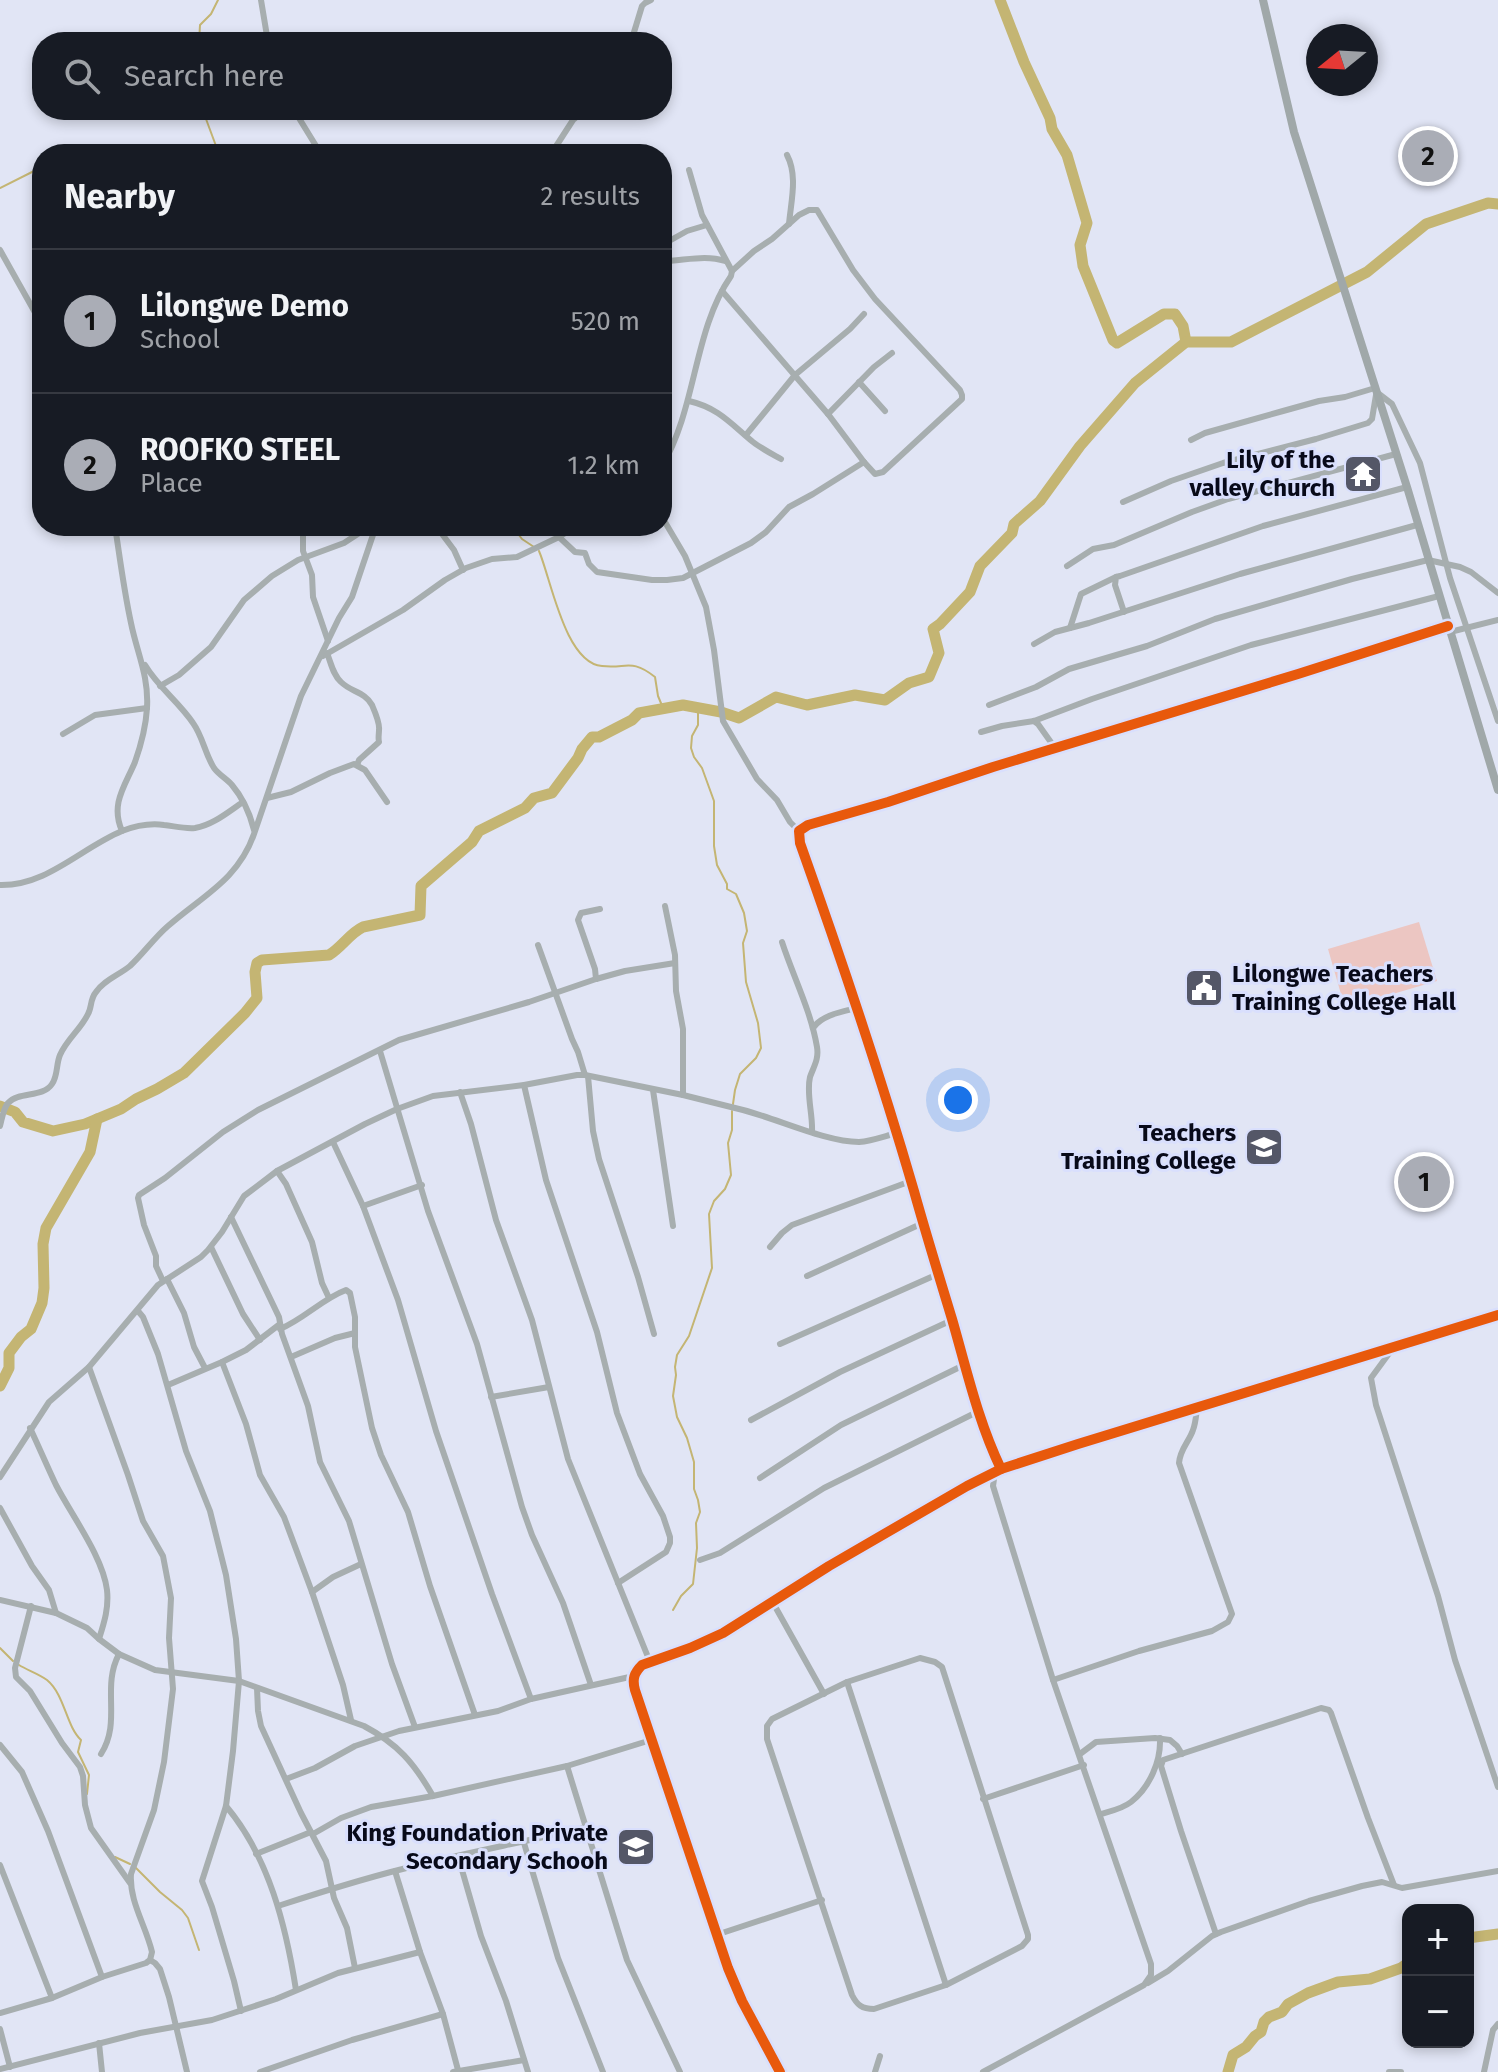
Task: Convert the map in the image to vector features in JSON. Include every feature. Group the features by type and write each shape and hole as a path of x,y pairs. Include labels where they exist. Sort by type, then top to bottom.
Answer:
{"main road":[{"path":"1263,0 1294,132 1407,487 1498,790"}],"street":[{"path":"261,0 266,32"},
{"path":"634,32 642,6 651,0"},
{"path":"300,120 315,144"},
{"path":"557,144 573,120"},
{"path":"787,155 793,173 789,224"},
{"path":"689,170 707,225 732,271"},
{"path":"672,450 689,401 704,340 722,291 732,271 809,210 817,210 853,270 875,299 962,395 960,403 883,472 875,474 828,414 722,291"},
{"path":"672,239 707,225"},
{"path":"0,250 32,307"},
{"path":"672,260 705,257 727,262"},
{"path":"746,435 795,375 864,314"},
{"path":"828,414 892,353"},
{"path":"859,382 885,411"},
{"path":"1191,440 1205,433 1319,401 1375,390"},
{"path":"1123,502 1221,464 1368,423 1372,419 1375,390"},
{"path":"1375,390 1392,404 1420,463 1447,564 1498,721"},
{"path":"689,401 716,411 757,445 781,459"},
{"path":"1067,566 1093,549 1114,545 1228,499 1396,454"},
{"path":"320,659 463,570 486,560 517,557 559,537 575,552 585,553 589,564 597,572 667,580 683,578 751,543 789,507 864,462"},
{"path":"1070,628 1081,594 1116,577 1263,526 1407,487"},
{"path":"1034,644 1055,632 1267,566 1417,525"},
{"path":"672,534 685,556 707,613 723,721 757,779 799,831 800,843 857,1008 897,1133 977,1412 998,1471 993,1486 1053,1680 1151,1964 1151,1975 1144,1985"},
{"path":"117,536 128,612 143,661 202,736 212,764 231,784 249,812 254,834"},
{"path":"303,536 305,557 312,575 313,597 328,641"},
{"path":"160,686 179,675 211,647 253,591 283,568 356,536"},
{"path":"0,1126 11,1101 50,1087 62,1051 88,1014 96,992 125,970 168,926 225,881 246,852 301,696 352,597 370,536"},
{"path":"444,536 463,570"},
{"path":"989,705 1036,687 1069,669 1147,646 1215,619 1428,560 1471,572 1498,593"},
{"path":"1116,577 1115,585 1124,612"},
{"path":"981,732 1034,721 1251,645 1439,596"},
{"path":"799,831 808,825 922,789 1449,629 1498,620"},
{"path":"327,653 339,680 365,695 380,729 377,734 379,742 357,765"},
{"path":"122,831 117,820 118,800 135,761 147,708 143,661"},
{"path":"63,734 95,715 147,708"},
{"path":"1034,721 1055,748"},
{"path":"1486,750 1496,753"},
{"path":"267,798 291,792 340,769 357,765 368,774 387,802"},
{"path":"0,885 29,882 122,831 150,824 195,828 243,802"},
{"path":"665,906 683,1035 683,1095"},
{"path":"596,979 578,920 581,913 600,909"},
{"path":"782,942 813,1028 818,1055 809,1087 812,1132"},
{"path":"538,945 586,1076 599,1159 654,1334"},
{"path":"205,1368 194,1347 184,1313 156,1266 139,1195 242,1120 392,1043 596,979 675,963"},
{"path":"813,1028 823,1019 857,1008"},
{"path":"380,1051 431,1219 473,1330 522,1507 563,1603 591,1685"},
{"path":"0,1477 49,1402 89,1367 152,1292 211,1247 244,1196 277,1171 397,1109 433,1096 586,1076 767,1116 829,1137 860,1142 897,1133"},
{"path":"524,1085 546,1180 597,1332 617,1413 640,1474 663,1516 670,1537 666,1552 618,1583"},
{"path":"653,1090 673,1226"},
{"path":"460,1092 499,1230 532,1320 574,1478 650,1662"},
{"path":"333,1142 363,1206 398,1300 441,1446 531,1699"},
{"path":"277,1171 312,1242 329,1298"},
{"path":"770,1247 792,1225 911,1181"},
{"path":"363,1206 422,1185"},
{"path":"231,1216 277,1311 308,1406 320,1462 349,1521 392,1664 415,1727"},
{"path":"807,1276 923,1223"},
{"path":"211,1247 243,1314 260,1340"},
{"path":"780,1344 938,1274"},
{"path":"168,1385 222,1362 280,1326 291,1324 329,1298 349,1290 355,1317 357,1357 372,1428 408,1512 475,1715"},
{"path":"138,1311 158,1354 186,1451 210,1511 236,1639 239,1681 226,1806 202,1884 215,1914 241,2011"},
{"path":"780,2072 734,1984 716,1935 635,1690 634,1676 642,1665 706,1642 884,1534 998,1471 1498,1315"},
{"path":"751,1420 840,1372 952,1320"},
{"path":"291,1357 355,1333"},
{"path":"1393,1348 1371,1378 1374,1396 1438,1596 1455,1660 1498,1787"},
{"path":"222,1362 246,1424 260,1475 284,1517 312,1592 351,1720"},
{"path":"760,1478 841,1425 964,1365"},
{"path":"89,1367 143,1521 165,1562 171,1604 172,1704 154,1810 130,1883 150,1943 150,1960"},
{"path":"491,1397 549,1387"},
{"path":"1053,1680 1212,1631 1226,1624 1231,1617 1179,1463 1180,1452 1195,1424 1197,1408"},
{"path":"700,1560 724,1551 824,1488 977,1412"},
{"path":"30,1428 105,1578 107,1612 99,1639"},
{"path":"0,1508 49,1590 56,1613"},
{"path":"312,1592 333,1577 361,1564"},
{"path":"0,1600 56,1613 87,1628 119,1654 142,1666 172,1674 239,1681 351,1720 382,1736 413,1764 433,1796"},
{"path":"772,1601 824,1694"},
{"path":"31,1606 15,1668 16,1677 30,1691 80,1767 88,1822 130,1883"},
{"path":"101,1754 108,1744 111,1730 111,1674 119,1654"},
{"path":"920,1658 942,1667 1028,1939 1022,1946 946,1985 874,2009 860,2007 852,1995 767,1739 772,1719 847,1682 920,1658"},
{"path":"286,1779 382,1736 498,1711 531,1699 634,1676"},
{"path":"847,1682 946,1985"},
{"path":"257,1688 259,1719 326,1861 334,1898 344,1918 355,1968"},
{"path":"1216,1934 1161,1766 1163,1760 1321,1708 1329,1710 1394,1885"},
{"path":"1080,1754 1096,1742 1160,1738 1170,1740 1182,1754"},
{"path":"1101,1814 1130,1803 1139,1795 1160,1758 1160,1738"},
{"path":"256,1854 371,1807 567,1766 651,1740"},
{"path":"0,1745 22,1772 48,1831 102,1977"},
{"path":"983,1799 1084,1765"},
{"path":"567,1766 627,1960 680,2072"},
{"path":"226,1806 236,1818 268,1878 289,1943 296,1990"},
{"path":"278,1906 395,1871 586,1827"},
{"path":"524,1843 558,1958 603,2072"},
{"path":"458,1856 484,1946 506,2001 528,2072"},
{"path":"0,1865 52,1998"},
{"path":"395,1871 443,2014 456,2071 524,2060"},
{"path":"983,2072 1168,1971 1216,1934 1362,1886 1382,1882 1402,1888 1498,1871"},
{"path":"716,1935 822,1900"},
{"path":"0,2069 155,2029 212,2020 355,1968 420,1952"},
{"path":"0,2013 52,1998 150,1960"},
{"path":"150,1960 160,1969 187,2072"},
{"path":"260,2072 338,2044 443,2014"},
{"path":"1484,2072 1493,2030 1498,2024"},
{"path":"0,2029 10,2067"},
{"path":"99,2043 102,2072"},
{"path":"875,2072 880,2056"},
{"path":"1389,2072 1401,2072"}],"shaded area":[{"path":"1419,922 1437,981 1345,1008 1328,949"}],"waterway":[{"path":"200,32 200,25 211,14 218,0"},
{"path":"1000,0 1052,129 1067,155 1087,223 1080,245 1083,266 1113,340 1117,343 1164,314 1175,314 1183,326 1186,342"},
{"path":"206,120 215,144"},
{"path":"0,188 32,172"},
{"path":"0,1106 15,1112 23,1122 53,1131 85,1124 121,1109 184,1073 257,998 257,963 262,960 329,955 363,927 420,915 421,886 472,842 479,831 525,808 534,798 552,793 592,737 599,737 632,720 639,713 683,705 739,718 776,697 807,705 855,695 885,700 909,683 929,677 939,653 933,629 970,592 980,566 1012,533 1014,524 1040,501 1080,446 1135,383 1186,342 1231,342 1367,272 1426,224 1488,203 1498,204"},
{"path":"520,536 534,547"},
{"path":"539,551 561,618 578,651 589,661 602,666 634,666 647,671 655,677 663,708"},
{"path":"698,708 698,725 692,736 691,748 714,801 717,865 727,889 736,894 744,913 747,931 743,943 746,982 758,1023 761,1048 740,1074 733,1104"},
{"path":"673,1610 693,1584 696,1523 700,1512 694,1489 694,1462 677,1417 673,1396 675,1367 712,1268 709,1214 731,1175 728,1143 732,1111"},
{"path":"0,1386 9,1368 9,1353 31,1329 42,1303 46,1228 90,1152 97,1119"},
{"path":"0,1648 13,1661"},
{"path":"19,1665 47,1680 58,1694 81,1740 78,1752 89,1775 87,1794"},
{"path":"115,1857 130,1864"},
{"path":"136,1868 182,1910 199,1950"},
{"path":"1474,1937 1498,1934"},
{"path":"1228,2072 1233,2055 1261,2032 1269,2017 1282,2012 1288,2004 1338,1982 1370,1979 1402,1967"}],"cycle path":[{"path":"1001,1469 979,1414 888,1103 800,843 799,831 808,825 1448,626"},
{"path":"780,2072 728,1968 635,1690 634,1676 642,1665 723,1633 829,1566 1001,1469 1498,1315"}],"place":[{"name":"ROOFKO STEEL","path":"1428,156"},
{"name":"Lily of the valley Church","path":"1363,474"},
{"name":"Lilongwe Teachers Training College Hall","path":"1204,988"},
{"name":"Teachers Training College","path":"1264,1147"},
{"name":"Lilongwe Demo","path":"1424,1182"},
{"name":"King Foundation Private Secondary Schooh","path":"636,1847"}]}
